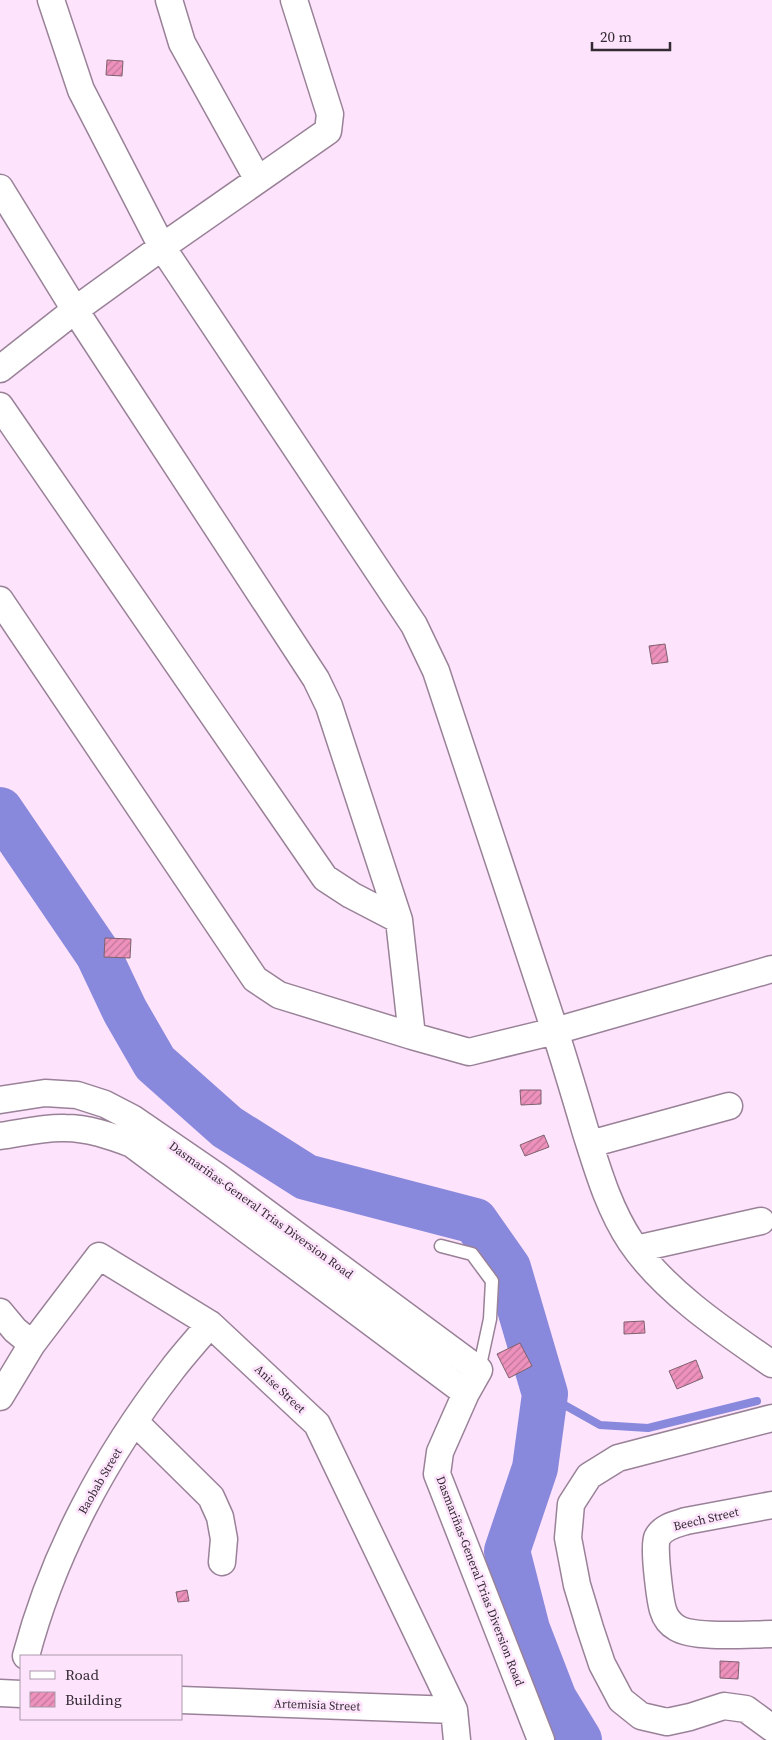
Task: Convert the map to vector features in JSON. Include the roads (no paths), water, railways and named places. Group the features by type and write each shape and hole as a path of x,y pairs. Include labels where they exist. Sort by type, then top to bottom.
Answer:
{"street":[{"path":"51,0 81,90 162,247 414,625 436,671 556,1031 606,1195 618,1219 636,1249 668,1285 772,1364"},
{"path":"169,0 182,44 258,180"},
{"path":"0,369 75,310 328,131 330,114 294,0"},
{"path":"0,188 75,310 316,679 329,706 399,920 412,1036"},
{"path":"0,406 325,878 351,895 399,920"},
{"path":"0,600 255,979 279,994 469,1052 556,1031 772,969"},
{"name":"Dasmariñas-General Trias Diversion Road","path":"0,1100 45,1093 77,1096 105,1104 132,1118 218,1177 478,1370 440,1452 437,1474 541,1740"},
{"path":"590,1144 729,1106"},
{"name":"Dasmariñas-General Trias Diversion Road","path":"0,1136 41,1129 65,1128 92,1131 132,1144 466,1394"},
{"path":"636,1249 761,1221"},
{"name":"Anise Street","path":"0,1397 32,1344 99,1256 210,1324 317,1424 454,1710 457,1740"},
{"path":"0,1312 15,1330 32,1344"},
{"name":"Baobab Street","path":"26,1655 56,1565 94,1487 135,1422 171,1371 210,1324"},
{"path":"772,1418 618,1458 589,1476 571,1504 568,1538 577,1585 590,1628 602,1664 621,1700 641,1716 667,1722 724,1706 746,1709 772,1728"},
{"path":"135,1422 211,1497 220,1517 224,1539 222,1562"},
{"name":"Beech Street","path":"772,1505 674,1524 663,1530 656,1538 655,1550 663,1610 668,1621 677,1628 708,1634 772,1634"},
{"name":"Artemisia Street","path":"182,1700 454,1710"}],"lane":[{"path":"441,1246 472,1254 492,1281 490,1318 478,1370"}],"waterway":[{"path":"0,810 98,954 125,1011 155,1063 227,1127 306,1177 475,1221 508,1268 545,1394 535,1468 507,1551 527,1629 554,1699 579,1740"},
{"path":"545,1394 600,1425 648,1428 757,1401"}]}
